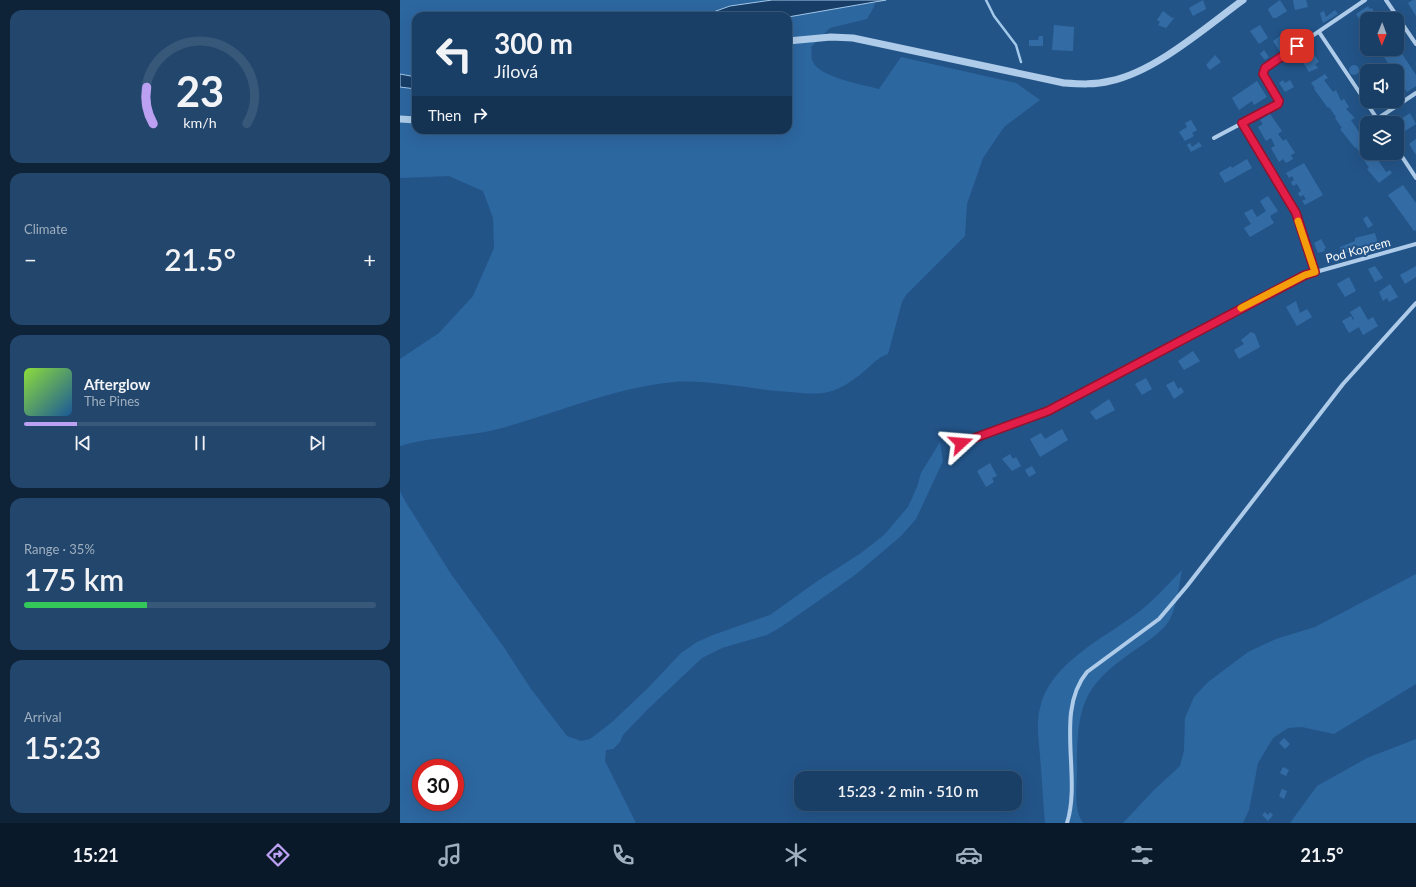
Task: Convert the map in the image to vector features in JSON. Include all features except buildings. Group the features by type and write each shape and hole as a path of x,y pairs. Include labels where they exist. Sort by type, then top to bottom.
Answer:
{"street":[{"path":"792,41 831,37 874,41 1036,78 1076,84 1111,81 1144,70 1159,61 1243,0"},
{"path":"1214,138 1278,104 1279,101 1263,74 1265,68 1365,0"},
{"path":"1386,0 1416,44"},
{"path":"1319,32 1375,116"},
{"path":"1385,116 1416,93"},
{"path":"400,118 412,120"},
{"path":"1242,123 1296,213 1315,272"},
{"path":"1404,160 1416,178"},
{"name":"Pod Kopcem","path":"961,443 1048,411 1305,275 1416,244"},
{"path":"1067,823 1071,784 1072,703 1078,683 1087,672 1159,619 1187,586 1343,384 1416,303"}],"shaded area":[{"path":"400,0 772,0 730,6 713,12 412,12 412,76 400,74"},
{"path":"772,0 886,0 792,16 792,12 713,12 730,6"},
{"path":"875,2 874,7 867,19 830,28 811,47 812,60 816,66 831,76 879,89 901,57 1016,83 1040,100 1004,127 983,158 967,204 965,236 906,295 902,302 888,354 882,356 850,382 823,393 810,394 688,381 650,385 604,396 490,431 422,441 400,446 400,359 439,333 473,296 494,248 493,218 483,191 449,176 400,178 400,87 412,88 412,134 792,134 792,16"},
{"path":"400,74 412,76 412,88 400,87"},
{"path":"940,442 943,461 916,519 901,536 855,575 781,627 767,635 722,648 702,658 647,710 623,735 620,742 613,749 606,750 605,761 636,823 400,823 400,491 451,574 503,646 531,689 567,736 581,741 590,739 611,723 647,689 681,653 697,642 770,615 816,582 861,553 884,535 908,507 917,487 921,473"},
{"path":"1182,570 1175,607 1169,621 1156,634 1105,673 1087,698 1082,712 1077,747 1077,804 1083,823 1045,823 1038,726 1040,708 1046,692 1066,665 1142,609 1154,599"},
{"path":"1416,574 1416,684 1334,734 1302,727 1288,728 1273,738 1258,763 1249,810 1243,823 1123,823 1153,791 1180,766 1184,751 1185,718 1194,697 1208,682 1248,652 1276,639 1315,627"},
{"path":"1416,739 1416,823 1290,823 1317,786 1367,758"}],"waterway":[{"path":"986,0 994,16 1016,45 1021,62"}],"slow traffic":[{"path":"1241,308 1305,275 1315,272 1298,221"}],"route":[{"path":"961,443 1048,411 1246,305 1305,275 1315,272 1296,213 1242,123 1278,104 1279,101 1263,74 1265,68 1297,46"}]}
